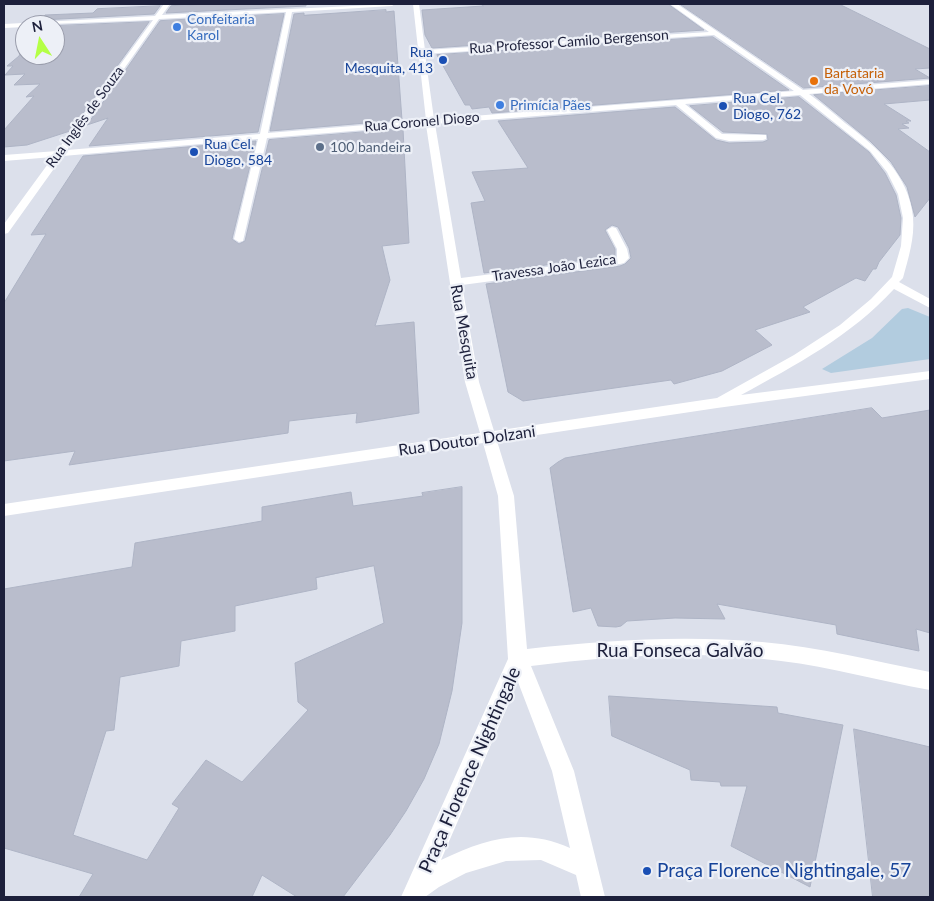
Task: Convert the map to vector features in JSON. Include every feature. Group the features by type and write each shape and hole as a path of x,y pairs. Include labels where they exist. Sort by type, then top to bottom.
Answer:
{"street":[{"name":"Rua Inglês de Souza","path":"4,230 167,4"},
{"path":"65,23 392,4"},
{"name":"Rua Mesquita","path":"416,4 430,122 472,382 506,496 518,658"},
{"path":"674,4 801,92 873,149 891,170 903,194 908,218 906,246 897,278 875,302 844,328 798,358 716,403"},
{"path":"240,239 289,10"},
{"name":"Rua Professor Camilo Bergenson","path":"422,52 716,33"},
{"name":"Rua Coronel Diogo","path":"4,158 930,82"},
{"path":"678,102 720,136 729,138 763,138"},
{"name":"Travessa João Lezica","path":"455,282 620,261 623,258 622,249 612,230"},
{"path":"892,283 930,304"},
{"name":"Rua Doutor Dolzani","path":"4,510 716,403 930,375"},
{"name":"Rua Fonseca Galvão","path":"518,658 578,651 679,648 761,650 842,663 930,681"},
{"name":"Praça Florence Nightingale","path":"518,658 563,771 592,897"},
{"name":"Praça Florence Nightingale","path":"416,891 518,658"},
{"name":"Praça Florence Nightingale","path":"416,891 430,878 479,856 519,848 535,848 555,853 585,867"}],"shaded area":[{"path":"908,308 930,317 930,359 831,373 822,369 872,338 902,309"}],"building":[{"path":"306,4 306,6 166,13 171,6"},
{"path":"481,4 668,4 704,30 432,48 425,35 422,10 483,6"},
{"path":"680,4 839,4 930,49 930,68 915,69 930,78 804,88"},
{"path":"160,6 154,14 65,19 65,15 45,15 93,13 97,9"},
{"path":"386,10 386,12 394,11 402,120 270,131 294,14"},
{"path":"284,14 258,132 89,146 108,118 87,125 160,21"},
{"path":"149,22 70,131 27,145 4,147 4,130 34,96 26,97 40,84 14,85 25,74 5,75 13,66 7,66 15,59 15,65 65,65 65,26"},
{"path":"713,37 789,90 492,113 489,107 472,109 470,105 465,105 437,55"},
{"path":"930,86 930,100 884,104 911,121 906,121 909,123 902,124 909,128 898,129 930,152 930,198 915,217 907,187 891,162 870,141 814,95"},
{"path":"799,97 869,152 885,173 896,195 901,218 900,235 865,281 856,278 803,307 810,312 755,330 772,345 722,371 674,384 671,380 523,401 508,392 486,284 620,266 631,258 629,248 618,227 612,225 605,230 615,249 615,256 484,273 471,203 485,201 472,172 528,168 498,121 675,107 716,140 729,143 763,142 768,140 767,134 723,132 690,106"},
{"path":"403,129 409,243 382,246 390,280 375,326 414,322 419,413 356,423 357,413 289,421 288,433 69,465 75,451 4,461 4,303 46,234 31,235 83,156 256,141 232,239 239,244 245,241 269,140"},
{"path":"872,408 882,418 930,410 930,633 916,629 919,651 837,634 836,625 717,604 725,619 675,618 627,621 621,626 616,627 598,626 591,608 573,612 550,468 558,462 565,458"},
{"path":"462,487 462,623 452,691 439,744 424,779 390,835 343,897 297,897 262,875 252,897 79,897 93,874 4,848 4,589 132,567 135,543 262,521 262,507 351,492 353,506 423,496 422,493","holes":["374,566 384,623 295,663 298,702 308,710 242,782 206,760 172,804 179,808 147,860 73,835 106,731 114,730 120,677 179,666 181,641 235,631 235,606 317,589 316,578"]},
{"path":"609,696 777,707 778,713 843,725 810,887 731,846 747,786 721,786 720,782 691,780 690,770 612,736"},
{"path":"854,729 930,747 930,897 873,897"}],"place":[{"name":"Confeitaria Karol","path":"177,27"},
{"name":"Rua Mesquita, 413","path":"443,60"},
{"name":"Bartataria da Vovó","path":"814,81"},
{"name":"Primícia Pães","path":"500,105"},
{"name":"Rua Cel. Diogo, 762","path":"723,106"},
{"name":"100 bandeira","path":"320,147"},
{"name":"Rua Cel. Diogo, 584","path":"194,152"},
{"name":"Praça Florence Nightingale, 57","path":"647,871"}]}
